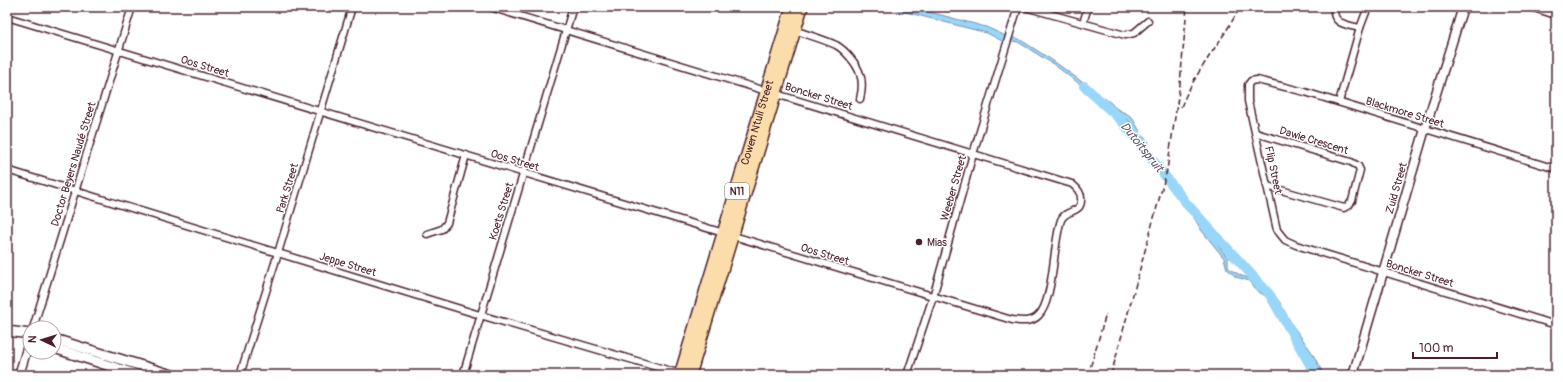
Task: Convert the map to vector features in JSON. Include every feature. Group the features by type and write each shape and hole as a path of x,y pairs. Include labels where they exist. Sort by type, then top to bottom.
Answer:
{"highway":[{"name":"Cowen Ntuli Street","path":"684,375 771,92 792,7"},
{"name":"Cowen Ntuli Street","path":"771,92 802,7"}],"main road":[{"path":"10,332 22,333"},
{"path":"10,332 22,336"},
{"path":"62,341 172,375"},
{"path":"62,351 123,373 138,375"}],"street":[{"name":"Doctor Beyers Naudé Street","path":"36,320 120,51 132,7"},
{"name":"Park Street","path":"240,375 352,7"},
{"name":"Boncker Street","path":"490,7 1072,184 1077,188 1081,195 1080,204 1076,210 1064,215 1060,220 1046,304 1039,316 1033,320 1018,321"},
{"name":"Koets Street","path":"463,375 573,7"},
{"name":"Weeber Street","path":"907,375 933,297 973,154 1018,7"},
{"path":"1025,7 1125,35 1134,33 1148,20"},
{"path":"1083,23 1088,7"},
{"path":"1335,7 1334,16 1338,22 1360,28"},
{"path":"1339,102 1360,28 1368,7"},
{"name":"Zuid Street","path":"1353,375 1425,129 1463,7"},
{"path":"1534,7 1556,14"},
{"name":"Oos Street","path":"7,17 933,297 1018,321"},
{"path":"794,30 830,43 843,50 860,73 862,92 860,99"},
{"name":"Blackmore Street","path":"1248,84 1252,81 1260,80 1339,102 1556,169"},
{"name":"Flip Street","path":"1248,84 1247,93 1277,230 1280,236"},
{"name":"Dawie Crescent","path":"1256,133 1351,162 1358,166 1360,170 1352,201 1349,206 1344,208 1267,186"},
{"path":"427,234 442,229 447,223 466,156"},
{"name":"Jeppe Street","path":"7,170 480,315 684,375"},
{"name":"Boncker Street","path":"1280,236 1296,245 1556,325"},
{"path":"18,375 23,360"}],"water":[{"path":"886,7 911,7 986,27 1006,36 1019,39 1052,60 1113,106 1130,116 1143,136 1149,142 1147,148 1135,133 1129,121 1053,64 1018,42 1004,42 987,33"},
{"path":"1190,203 1206,230 1228,258 1228,267 1242,276 1252,279 1259,288 1264,292 1272,293 1279,301 1293,326 1311,351 1324,375 1320,375 1277,304 1256,290 1249,281 1236,277 1227,269 1224,258 1202,231 1194,218 1184,208"}],"waterway":[{"name":"Dutoitspruit","path":"1084,86 1121,120 1187,204 1270,295 1316,375"}],"railway":[{"path":"1111,375 1167,170 1180,84 1187,7"},
{"path":"1181,107 1201,69 1240,7"},
{"path":"1088,375 1106,314"}],"place":[{"name":"Mias","path":"919,242"}]}
